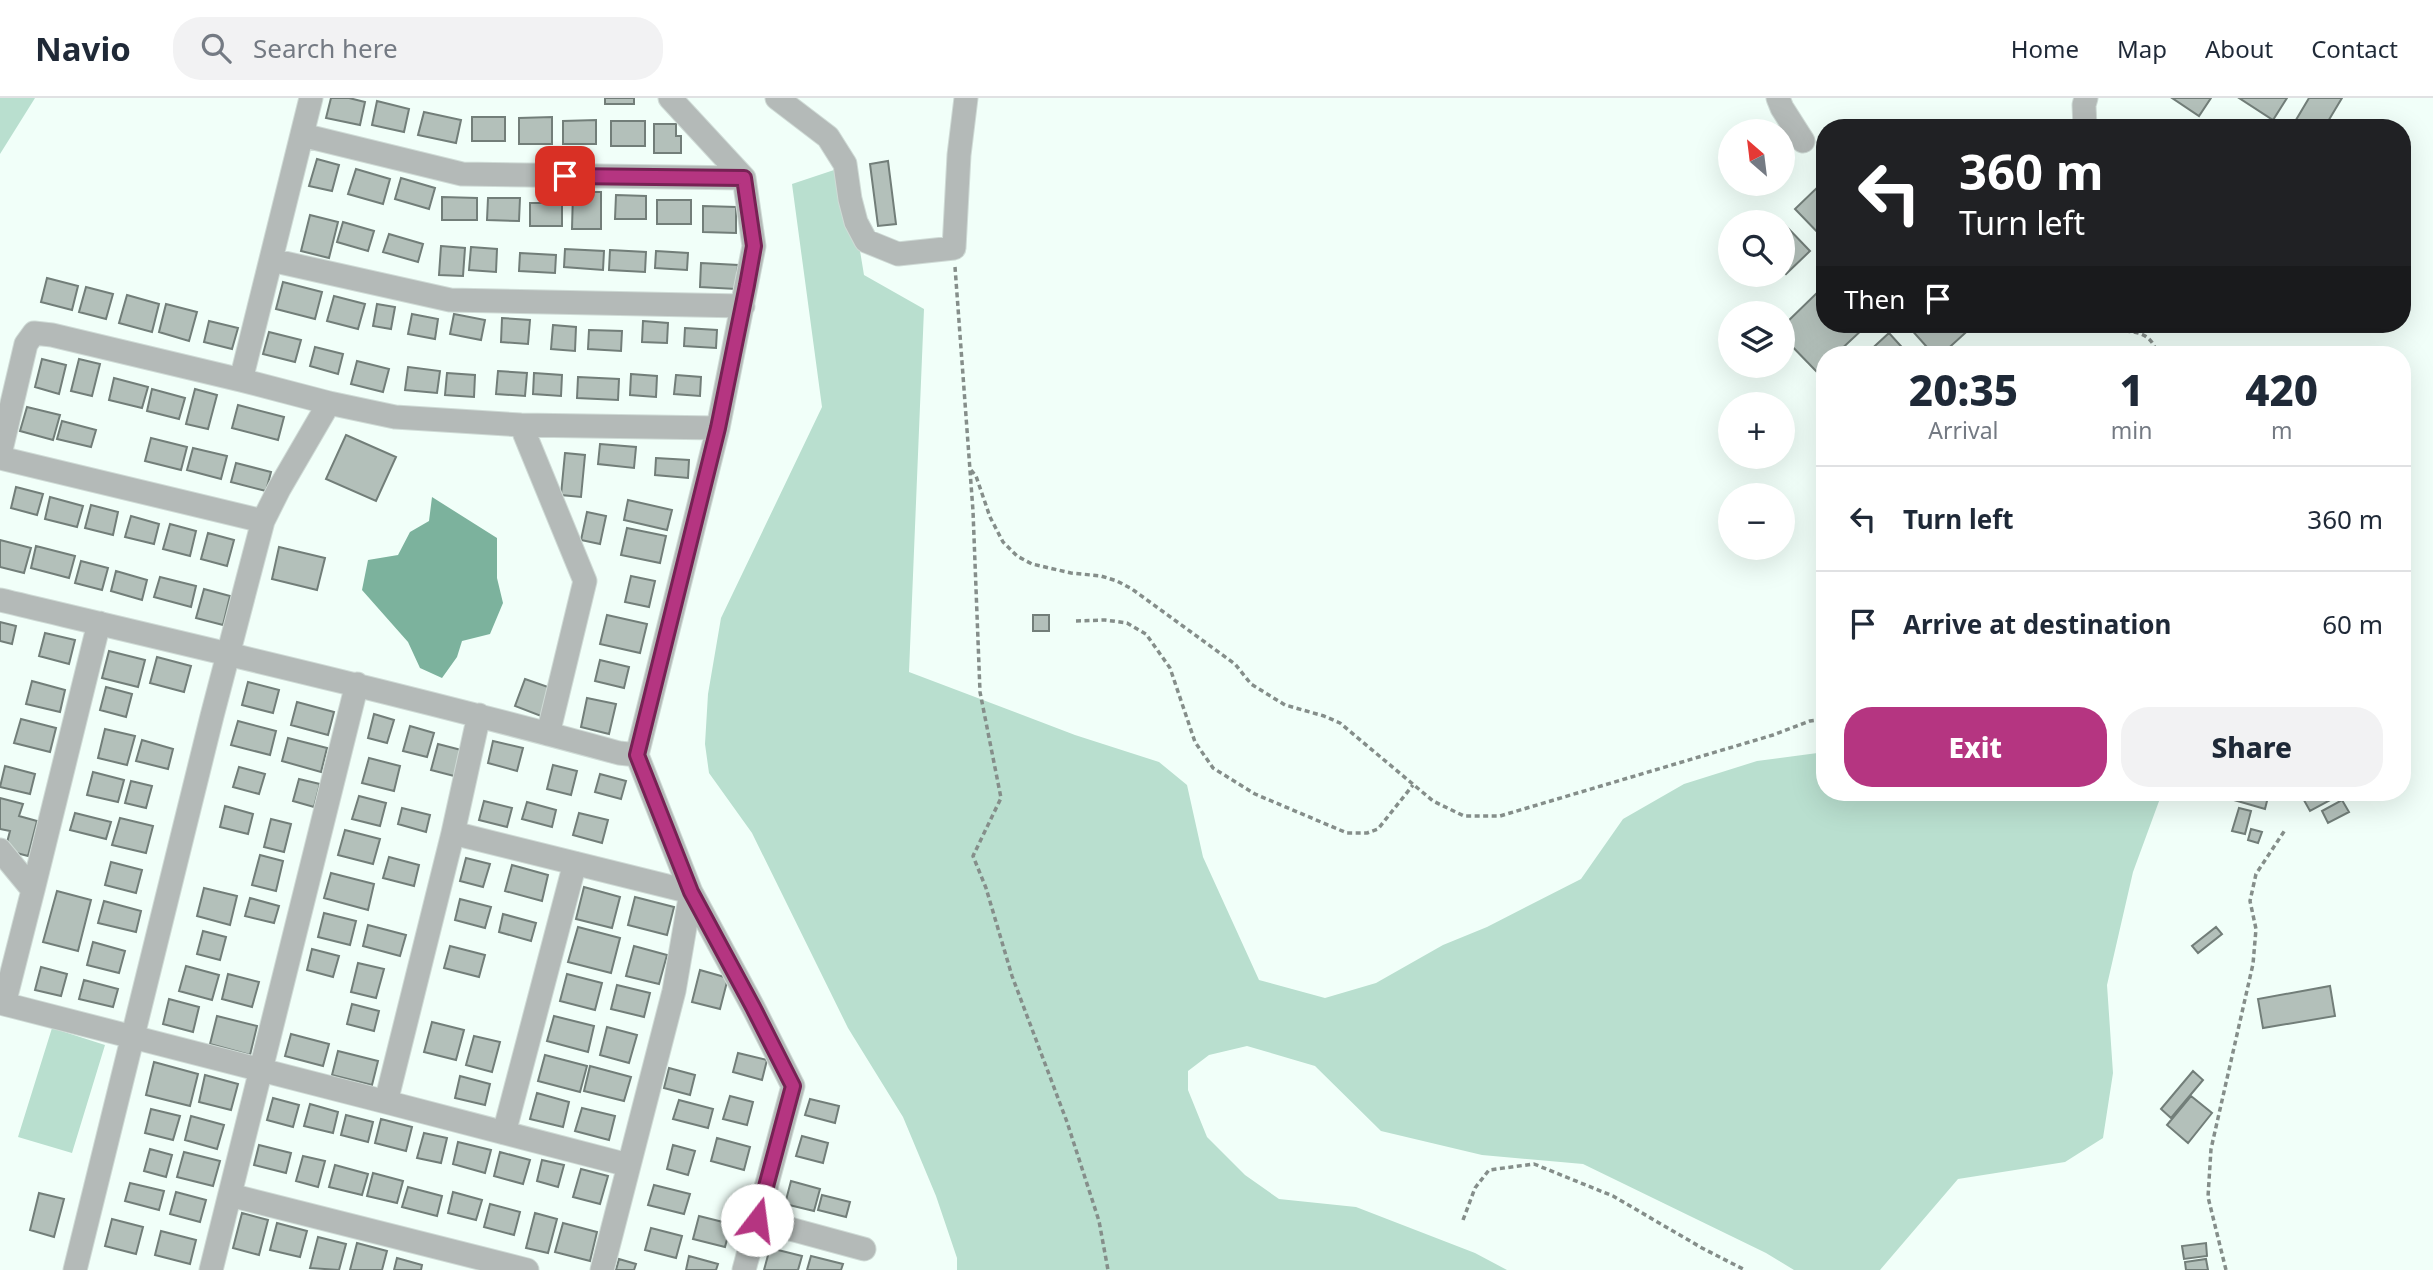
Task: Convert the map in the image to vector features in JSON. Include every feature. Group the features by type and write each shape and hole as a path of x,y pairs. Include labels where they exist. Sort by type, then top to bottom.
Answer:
{"street":[{"path":"241,380 311,98"},
{"path":"670,98 744,178 754,246 718,428 637,755 691,892 793,1086 744,1270"},
{"path":"776,98 828,136 845,163 856,222 866,241 898,254 954,248 959,155 966,98"},
{"path":"1778,98 1803,141"},
{"path":"2085,119 2086,98"},
{"path":"302,135 462,174 744,178"},
{"path":"271,260 450,300 743,306"},
{"path":"263,521 0,456 26,344 34,332 396,417 521,425 718,428"},
{"path":"75,1270 263,521 328,403"},
{"path":"521,425 585,581 548,733"},
{"path":"0,600 357,684 619,753 637,755"},
{"path":"99,624 4,1004 628,1165"},
{"path":"211,1270 357,684"},
{"path":"386,1102 480,715"},
{"path":"453,833 691,892"},
{"path":"0,850 33,890"},
{"path":"504,1133 575,863"},
{"path":"602,1270 674,991 691,892"},
{"path":"230,1195 527,1270"},
{"path":"757,1220 864,1249"}],"path":[{"path":"954,248 970,470 980,692 1000,798 973,856 986,888 1012,976 1067,1122 1098,1221 1108,1270"},
{"path":"2139,333 2155,346"},
{"path":"970,470 976,476 989,517 1003,542 1017,556 1032,564 1101,576 1132,589 1235,664 1251,684 1285,705 1340,723 1433,801 1464,816 1500,816 1816,720"},
{"path":"1076,621 1105,620 1127,623 1146,634 1170,668 1195,742 1213,768 1255,794 1347,833 1367,833 1378,829 1413,785"},
{"path":"2226,1270 2208,1197 2211,1149 2253,964 2256,929 2250,901 2256,874 2285,830"},
{"path":"1463,1220 1475,1188 1489,1170 1534,1164 1613,1196 1745,1270"}],"shaded area":[{"path":"0,98 35,98 0,154"},
{"path":"846,166 864,275 924,309 909,672 1075,735 1159,762 1187,785 1203,857 1259,980 1325,998 1376,983 1443,945 1487,927 1581,879 1623,819 1684,784 1757,761 1816,753 1816,801 2159,801 2133,872 2107,985 2113,1073 2103,1138 2065,1162 1958,1179 1880,1270 1794,1270 1766,1253 1583,1164 1482,1155 1381,1131 1315,1066 1247,1046 1209,1055 1188,1071 1188,1090 1207,1137 1245,1175 1279,1199 1356,1207 1475,1253 1507,1270 957,1270 957,1258 936,1196 903,1117 848,1028 752,833 709,773 705,744 708,694 721,618 822,407 792,184"},
{"path":"432,497 497,538 497,578 503,603 490,634 462,641 457,657 442,678 420,668 408,642 362,590 368,560 398,555 410,532 429,521"},
{"path":"52,1028 105,1045 72,1153 18,1137"}],"building":[{"path":"331,98 349,98 365,102 360,125 326,118"},
{"path":"605,98 634,98 634,104 605,104"},
{"path":"2172,98 2211,98 2199,116"},
{"path":"2239,98 2287,98 2271,119"},
{"path":"2309,98 2342,98 2329,119 2297,119"},
{"path":"377,101 409,109 404,132 372,125"},
{"path":"424,112 461,120 456,143 418,135"},
{"path":"472,117 505,117 505,141 472,141"},
{"path":"552,117 552,144 519,144 519,118"},
{"path":"596,120 596,144 563,144 563,121"},
{"path":"611,121 645,121 645,146 611,146"},
{"path":"654,124 676,124 676,136 681,136 681,153 654,153"},
{"path":"317,159 339,165 332,191 309,186"},
{"path":"888,161 896,224 878,226 870,164"},
{"path":"356,169 390,179 383,204 348,194"},
{"path":"401,178 435,188 429,209 395,199"},
{"path":"1816,189 1816,231 1795,209"},
{"path":"573,192 601,192 601,229 572,229"},
{"path":"616,195 646,196 646,219 615,219"},
{"path":"442,197 477,198 477,220 442,220"},
{"path":"488,198 520,198 519,221 487,220"},
{"path":"657,200 691,200 691,224 657,224"},
{"path":"530,203 562,203 562,226 530,226"},
{"path":"703,206 736,207 736,233 703,232"},
{"path":"310,215 338,222 329,258 301,251"},
{"path":"343,222 374,231 368,251 337,242"},
{"path":"389,234 423,244 418,262 383,252"},
{"path":"1795,235 1810,251 1795,265"},
{"path":"441,246 465,248 463,276 439,275"},
{"path":"471,247 497,249 496,272 469,270"},
{"path":"565,249 604,251 603,270 564,267"},
{"path":"610,250 646,252 645,272 609,270"},
{"path":"656,251 688,253 687,270 655,268"},
{"path":"520,253 556,255 555,273 519,271"},
{"path":"701,263 738,265 736,289 700,287"},
{"path":"47,278 78,286 72,310 41,302"},
{"path":"283,282 322,292 315,319 276,309"},
{"path":"86,287 113,294 106,319 79,312"},
{"path":"1816,294 1816,333 1859,333 1845,346 1816,346 1816,371 1795,349 1795,314"},
{"path":"127,295 159,304 152,332 119,323"},
{"path":"334,296 365,304 358,329 327,321"},
{"path":"166,304 197,312 189,341 159,332"},
{"path":"377,304 395,307 391,329 373,326"},
{"path":"412,314 438,319 435,339 408,334"},
{"path":"454,314 485,320 481,340 450,334"},
{"path":"502,318 530,320 528,344 501,342"},
{"path":"209,321 238,328 232,349 204,342"},
{"path":"643,321 668,323 667,343 642,342"},
{"path":"553,325 576,327 575,351 551,349"},
{"path":"685,328 717,330 716,348 684,346"},
{"path":"589,330 622,331 621,351 588,349"},
{"path":"269,332 301,340 295,362 263,354"},
{"path":"1889,333 1901,346 1875,346"},
{"path":"1914,333 1965,333 1951,346 1926,346"},
{"path":"315,347 343,354 338,374 310,366"},
{"path":"42,359 66,365 59,394 35,387"},
{"path":"79,359 100,364 92,396 71,391"},
{"path":"357,361 389,369 383,392 351,384"},
{"path":"408,367 440,371 437,393 405,390"},
{"path":"498,371 527,373 525,396 496,394"},
{"path":"447,373 475,375 474,397 445,395"},
{"path":"534,373 562,375 561,396 533,394"},
{"path":"631,374 657,376 656,397 630,395"},
{"path":"676,375 701,377 700,396 674,394"},
{"path":"578,377 619,379 618,400 577,398"},
{"path":"114,378 148,387 142,408 109,400"},
{"path":"152,389 185,398 179,419 147,411"},
{"path":"195,389 217,395 208,429 186,424"},
{"path":"238,405 284,417 278,440 232,428"},
{"path":"27,407 60,415 53,440 20,431"},
{"path":"62,421 96,430 91,447 57,439"},
{"path":"346,435 396,457 376,501 326,479"},
{"path":"151,438 187,447 181,470 145,461"},
{"path":"600,444 636,447 634,468 598,464"},
{"path":"193,448 227,456 221,479 187,470"},
{"path":"565,453 585,455 581,497 561,495"},
{"path":"656,458 689,460 688,478 655,475"},
{"path":"236,463 271,472 266,491 231,482"},
{"path":"16,487 43,494 37,515 11,508"},
{"path":"50,497 83,506 77,527 45,519"},
{"path":"628,500 672,510 667,530 624,520"},
{"path":"91,505 118,512 113,535 85,528"},
{"path":"587,512 606,516 600,544 581,540"},
{"path":"131,516 159,524 154,544 125,537"},
{"path":"170,524 196,531 190,556 163,549"},
{"path":"627,528 666,536 660,563 621,555"},
{"path":"208,533 234,540 227,566 201,559"},
{"path":"0,540 31,548 24,573 0,567"},
{"path":"36,546 75,556 69,578 31,568"},
{"path":"279,547 325,558 317,590 272,579"},
{"path":"81,561 108,568 102,590 75,583"},
{"path":"116,571 147,580 142,600 111,591"},
{"path":"631,576 655,581 649,607 625,602"},
{"path":"160,577 196,586 191,607 154,597"},
{"path":"204,589 230,596 223,625 196,618"},
{"path":"607,615 647,624 640,653 600,644"},
{"path":"1033,615 1049,615 1049,631 1033,631"},
{"path":"0,622 16,626 12,644 0,641"},
{"path":"45,633 75,640 69,664 39,656"},
{"path":"109,651 145,660 138,687 102,678"},
{"path":"157,657 191,666 184,692 150,683"},
{"path":"600,660 629,667 624,688 595,681"},
{"path":"525,679 551,688 541,716 515,706"},
{"path":"32,681 65,690 60,712 26,704"},
{"path":"248,682 279,690 273,713 242,705"},
{"path":"106,687 132,694 126,717 100,710"},
{"path":"587,698 616,704 609,734 581,727"},
{"path":"297,702 334,712 328,735 291,725"},
{"path":"374,714 394,720 387,743 368,738"},
{"path":"21,719 56,728 50,752 14,743"},
{"path":"238,721 276,731 270,755 231,745"},
{"path":"410,726 434,733 427,757 403,751"},
{"path":"105,729 135,736 127,765 98,758"},
{"path":"288,738 327,748 321,772 282,761"},
{"path":"142,740 173,749 168,769 136,761"},
{"path":"493,741 523,748 517,771 488,763"},
{"path":"438,744 465,751 458,777 431,770"},
{"path":"369,758 400,766 394,791 362,783"},
{"path":"553,765 577,771 571,795 547,789"},
{"path":"5,766 35,774 30,794 0,787"},
{"path":"239,767 265,774 259,794 233,787"},
{"path":"93,772 124,780 118,802 87,795"},
{"path":"600,774 626,781 621,799 595,792"},
{"path":"299,779 320,784 314,807 293,801"},
{"path":"131,781 152,786 146,808 125,803"},
{"path":"359,796 386,803 380,826 352,819"},
{"path":"0,798 23,804 19,816 37,821 28,856 5,850 10,831 0,829"},
{"path":"484,801 512,808 507,827 479,820"},
{"path":"2237,801 2267,801 2265,809"},
{"path":"2304,801 2329,801 2310,811"},
{"path":"2343,801 2349,812 2328,823 2322,811"},
{"path":"527,802 556,810 552,827 522,819"},
{"path":"225,806 253,814 248,834 220,827"},
{"path":"402,808 430,815 426,832 398,824"},
{"path":"2239,808 2251,811 2245,834 2232,831"},
{"path":"75,813 111,822 106,839 70,830"},
{"path":"579,813 608,820 602,843 573,835"},
{"path":"120,818 153,826 146,853 112,845"},
{"path":"271,819 291,824 284,852 264,847"},
{"path":"2251,829 2262,832 2258,843 2248,840"},
{"path":"345,830 380,839 373,864 338,855"},
{"path":"260,855 283,861 276,891 252,885"},
{"path":"389,857 419,865 414,886 383,878"},
{"path":"466,858 490,864 483,887 460,881"},
{"path":"111,862 142,870 136,893 105,885"},
{"path":"512,865 548,875 542,901 505,891"},
{"path":"331,873 374,884 368,910 324,898"},
{"path":"584,887 620,897 612,928 576,919"},
{"path":"204,888 237,896 230,925 197,916"},
{"path":"57,891 91,900 78,951 43,942"},
{"path":"635,897 674,907 667,935 628,925"},
{"path":"250,898 279,906 274,923 245,916"},
{"path":"460,899 491,907 485,928 455,920"},
{"path":"104,901 141,911 136,932 98,923"},
{"path":"324,913 356,921 350,945 318,937"},
{"path":"503,914 536,923 531,941 499,932"},
{"path":"368,925 406,935 400,956 363,946"},
{"path":"578,927 620,938 611,973 568,962"},
{"path":"2216,927 2222,934 2198,953 2192,946"},
{"path":"203,931 226,937 220,960 197,954"},
{"path":"93,942 125,951 119,973 87,965"},
{"path":"450,946 485,955 479,977 444,968"},
{"path":"634,946 667,955 659,984 626,976"},
{"path":"312,949 339,956 333,977 307,970"},
{"path":"358,963 384,969 376,998 351,992"},
{"path":"186,966 219,975 212,1000 179,991"},
{"path":"41,967 67,974 61,996 35,990"},
{"path":"700,970 728,978 720,1009 692,1002"},
{"path":"228,974 259,982 252,1007 222,999"},
{"path":"567,974 602,983 595,1010 560,1001"},
{"path":"84,980 118,989 113,1007 79,999"},
{"path":"617,985 650,993 644,1017 611,1009"},
{"path":"2330,986 2335,1016 2263,1028 2258,999"},
{"path":"169,999 199,1007 193,1032 163,1024"},
{"path":"352,1004 379,1011 374,1031 347,1024"},
{"path":"217,1016 257,1026 250,1055 210,1044"},
{"path":"554,1016 594,1026 588,1052 547,1041"},
{"path":"432,1022 464,1030 456,1060 424,1052"},
{"path":"607,1027 637,1035 629,1063 600,1055"},
{"path":"291,1034 329,1044 323,1066 285,1056"},
{"path":"474,1036 500,1042 492,1072 466,1065"},
{"path":"338,1051 378,1061 372,1085 332,1075"},
{"path":"738,1053 767,1060 762,1080 733,1072"},
{"path":"545,1055 587,1066 580,1092 538,1081"},
{"path":"154,1062 198,1074 190,1106 146,1095"},
{"path":"590,1066 631,1077 624,1101 584,1091"},
{"path":"669,1068 695,1075 690,1095 664,1088"},
{"path":"2193,1071 2203,1080 2171,1118 2161,1109"},
{"path":"205,1075 238,1084 231,1110 199,1102"},
{"path":"460,1076 490,1084 485,1105 455,1098"},
{"path":"537,1093 569,1102 563,1127 530,1119"},
{"path":"730,1096 753,1102 747,1125 723,1119"},
{"path":"2191,1096 2212,1113 2188,1143 2167,1125"},
{"path":"273,1098 299,1105 293,1127 267,1120"},
{"path":"810,1099 839,1106 835,1123 805,1115"},
{"path":"679,1100 713,1109 708,1128 673,1119"},
{"path":"310,1104 338,1112 333,1133 304,1126"},
{"path":"582,1108 615,1116 609,1140 575,1131"},
{"path":"151,1109 180,1116 173,1140 145,1133"},
{"path":"346,1115 373,1122 368,1142 341,1135"},
{"path":"191,1116 224,1125 217,1149 185,1140"},
{"path":"381,1119 412,1127 406,1151 375,1143"},
{"path":"424,1133 447,1138 441,1163 417,1158"},
{"path":"802,1136 828,1143 823,1163 796,1156"},
{"path":"717,1138 750,1147 744,1170 711,1161"},
{"path":"458,1142 491,1150 485,1173 453,1164"},
{"path":"259,1145 291,1153 286,1173 254,1165"},
{"path":"673,1145 695,1151 688,1175 667,1169"},
{"path":"150,1149 172,1155 166,1177 144,1171"},
{"path":"184,1152 220,1161 213,1186 177,1177"},
{"path":"500,1152 530,1160 523,1184 494,1176"},
{"path":"303,1156 325,1161 318,1187 296,1181"},
{"path":"542,1160 564,1165 558,1187 537,1181"},
{"path":"335,1165 368,1174 362,1195 329,1187"},
{"path":"581,1169 608,1176 600,1204 573,1197"},
{"path":"373,1173 403,1181 397,1203 367,1196"},
{"path":"791,1181 820,1189 814,1211 785,1204"},
{"path":"130,1183 164,1191 159,1210 125,1201"},
{"path":"654,1185 690,1194 684,1214 648,1205"},
{"path":"408,1187 442,1196 437,1216 402,1207"},
{"path":"176,1192 206,1200 200,1222 170,1214"},
{"path":"453,1192 482,1200 476,1220 448,1213"},
{"path":"39,1193 64,1199 54,1237 30,1230"},
{"path":"822,1195 850,1202 846,1217 818,1210"},
{"path":"490,1204 520,1212 514,1235 484,1227"},
{"path":"242,1213 268,1220 259,1255 233,1248"},
{"path":"535,1213 557,1219 548,1253 526,1248"},
{"path":"699,1216 731,1224 725,1247 693,1239"},
{"path":"112,1219 143,1227 136,1254 105,1246"},
{"path":"277,1223 307,1231 300,1257 270,1250"},
{"path":"563,1223 597,1232 590,1261 555,1252"},
{"path":"651,1228 682,1236 676,1258 645,1250"},
{"path":"161,1231 196,1240 190,1264 155,1255"},
{"path":"318,1237 346,1244 339,1270 310,1268"},
{"path":"357,1243 387,1251 382,1270 350,1270"},
{"path":"2206,1243 2207,1256 2184,1259 2182,1246"},
{"path":"770,1248 802,1256 798,1270 764,1270"},
{"path":"689,1256 718,1264 716,1270 686,1270"},
{"path":"811,1256 843,1264 841,1270 807,1270"},
{"path":"397,1258 422,1265 421,1270 394,1270"},
{"path":"619,1259 636,1264 634,1270 616,1270"},
{"path":"2206,1259 2208,1270 2186,1270 2185,1262"}],"route":[{"path":"565,176 744,178 754,246 747,285 718,428 637,755 691,892 793,1086 757,1220"}]}
